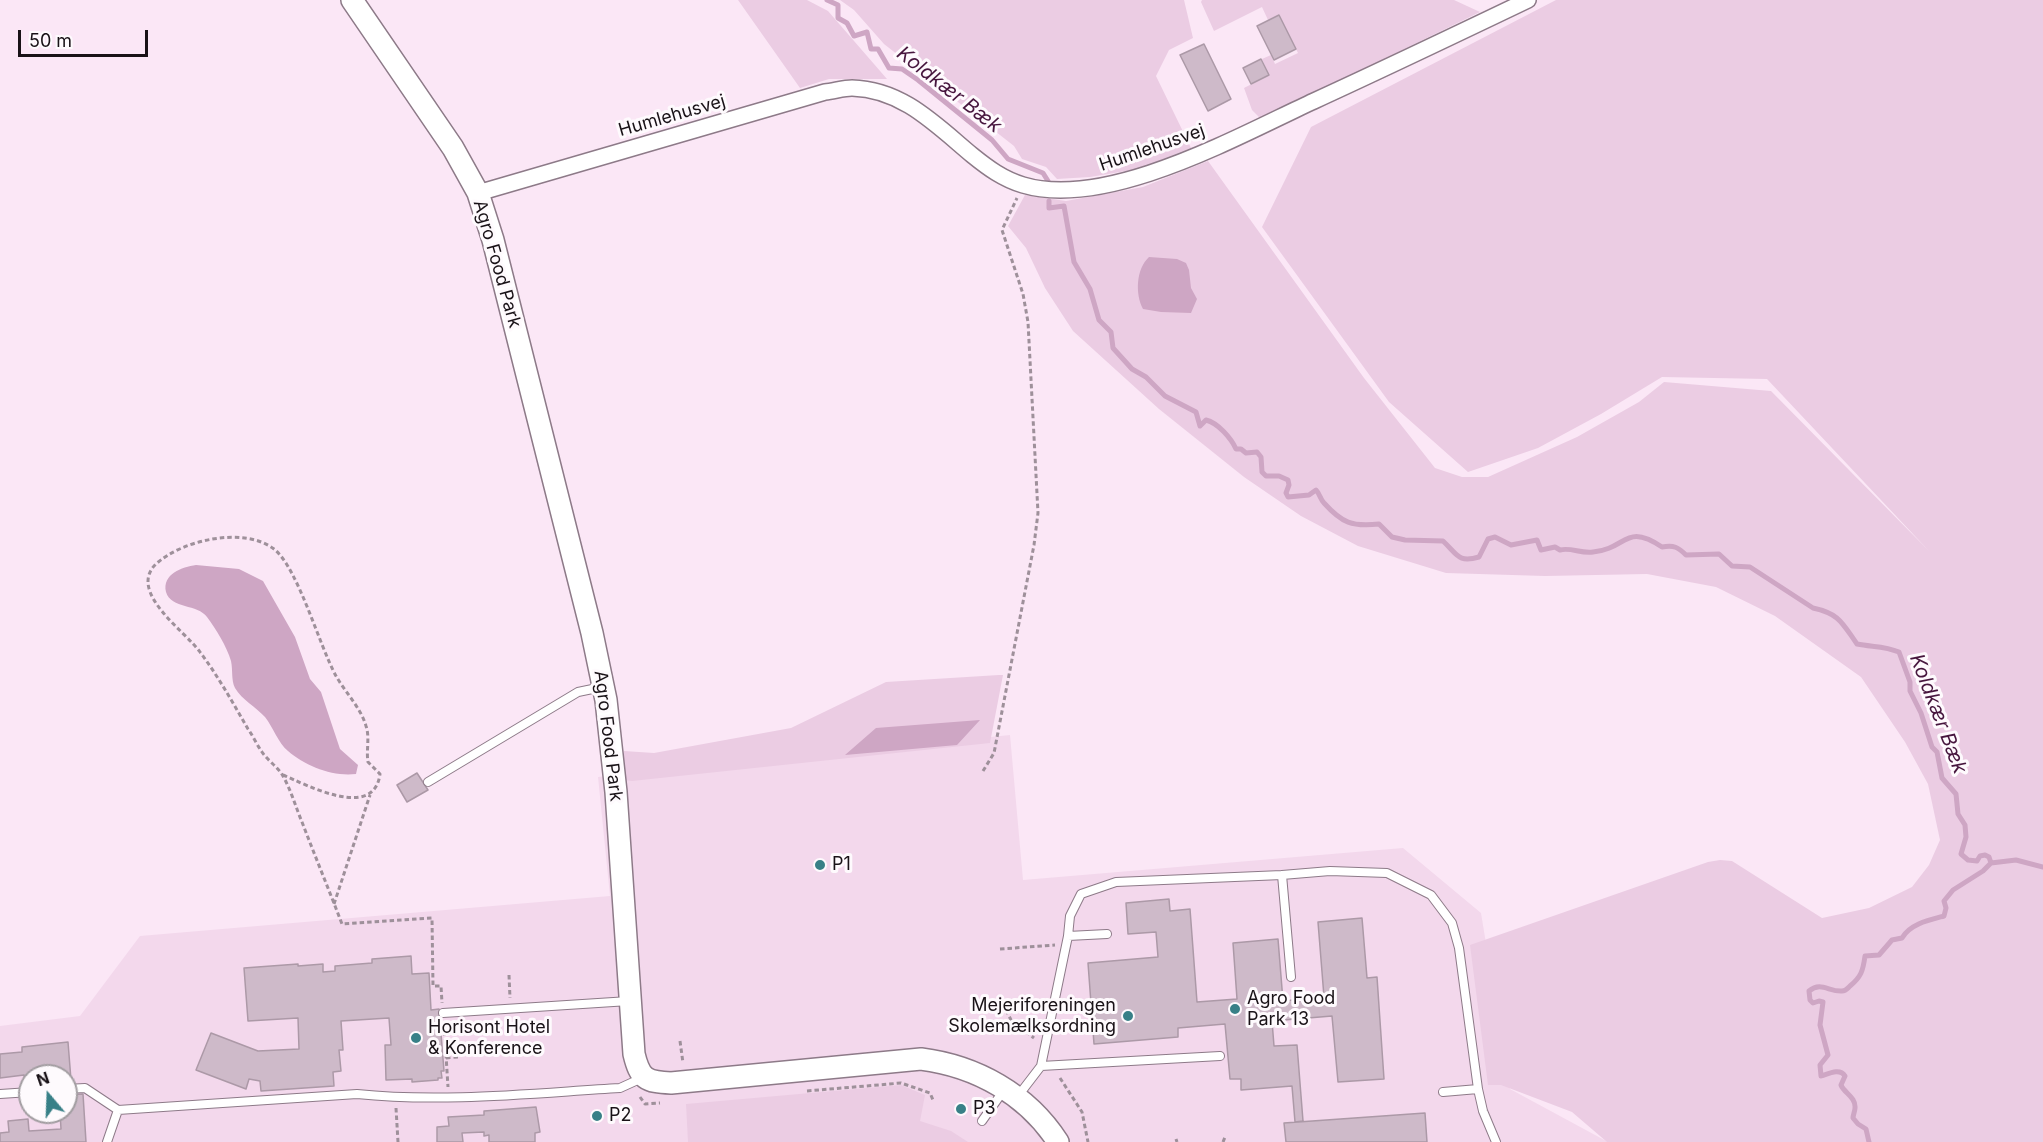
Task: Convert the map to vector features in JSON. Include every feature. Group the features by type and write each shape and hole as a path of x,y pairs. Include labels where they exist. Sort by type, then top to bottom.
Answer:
{"street":[{"name":"Agro Food Park","path":"352,0 453,148 478,193 494,240 604,687 616,792 634,1054 637,1067 643,1077"},
{"name":"Humlehusvej","path":"478,193 825,92 851,88 879,91 899,98 919,110 989,169 1007,179 1042,189 1075,190 1098,187 1156,171 1208,150 1528,0"},
{"path":"643,1077 655,1082 671,1083 921,1059 946,1062 971,1071 1011,1093 1042,1119 1058,1142"}],"lane":[{"path":"428,782 578,692 604,687"},
{"path":"982,1121 1041,1066 1070,916 1081,894 1116,882 1329,871 1387,873 1431,895 1452,923 1459,948 1478,1089 1483,1111 1496,1142"},
{"path":"1282,875 1291,977"},
{"path":"1067,940 1107,934"},
{"path":"443,1014 630,1001"},
{"path":"1041,1066 1220,1056"},
{"path":"78,1088 85,1088 118,1110 357,1094 395,1098 448,1097 620,1088 643,1077"},
{"path":"1443,1092 1478,1089"},
{"path":"0,1094 18,1093"},
{"path":"107,1142 118,1110"}],"path":[{"path":"983,771 994,753 1038,513 1028,322 1023,294 1002,230 1023,185"},
{"path":"334,904 370,795 376,787 380,774 368,762 367,728 363,718 335,675 298,587 275,550 257,540 240,538 220,538 178,549 164,557 151,569 149,593 200,651 262,753 283,775 334,904 342,924 432,918 433,986 441,986 448,1097"},
{"path":"283,775 338,796 351,798 370,795"},
{"path":"1000,949 1067,940"},
{"path":"509,975 510,1009"},
{"path":"446,1058 458,1058"},
{"path":"395,1098 398,1142"},
{"path":"1223,1142 1225,1137"}],"shaded area":[{"path":"738,0 807,0 828,11 887,79 829,79 800,88"},
{"path":"840,0 1184,0 1193,38 1169,50 1156,76 1191,148 1138,169 1090,177 1057,179 1046,167 1022,159 1014,146 884,44 854,10"},
{"path":"1202,0 1454,0 1480,12 1261,119 1252,110 1244,88 1269,75 1262,59 1271,55 1275,64 1298,53 1279,15 1268,20 1262,7 1214,31"},
{"path":"1556,0 2043,0 2043,1142 1607,1142 1572,1112 1501,1085 1488,1085 1470,945 1708,862 1720,860 1732,861 1822,918 1869,908 1912,887 1929,865 1940,840 1928,784 1905,742 1861,677 1775,616 1716,587 1647,574 1545,576 1446,573 1358,546 1301,516 1244,477 1159,409 1073,331 1045,288 1026,248 1008,226 1025,195 1066,201 1143,187 1208,161 1364,378 1435,468 1462,477 1488,477 1577,437 1639,402 1664,382 1771,391 1929,551 1767,379 1662,377 1538,448 1468,472 1389,402 1262,227 1311,127"},
{"path":"1149,257 1177,259 1186,263 1191,288 1197,299 1191,313 1143,309 1140,303 1138,282 1141,268"},
{"path":"196,565 239,569 263,581 295,637 310,679 321,692 340,749 358,765 356,774 329,772 311,766 295,756 281,744 265,717 238,692 233,682 229,656 221,638 207,617 198,610 173,601 166,592 167,580 174,572"},
{"path":"1003,675 990,743 624,780 622,760 624,751 654,753 791,728 886,682"},
{"path":"980,720 957,745 845,755 876,728"},
{"path":"1010,735 1023,880 1403,848 1481,913 1510,1089 1608,1142 0,1142 0,1026 80,1016 140,936 610,896 598,777"},
{"path":"901,1085 925,1095 920,1121 951,1131 968,1142 688,1142 686,1104"}],"building":[{"path":"1279,15 1296,49 1274,60 1257,26"},
{"path":"1204,44 1231,99 1208,111 1180,55"},
{"path":"1261,59 1269,75 1251,84 1243,68"},
{"path":"417,773 428,790 407,802 397,785"},
{"name":"Agro Food Park 13","path":"1169,899 1170,911 1190,909 1197,1002 1237,999 1233,943 1278,939 1283,1001 1324,997 1318,922 1362,918 1367,978 1377,977 1384,1079 1338,1082 1332,1016 1272,1021 1274,1046 1297,1045 1303,1121 1295,1122 1292,1086 1241,1090 1241,1079 1230,1079 1225,1024 1178,1028 1178,1037 1094,1044 1088,963 1158,957 1156,932 1128,934 1126,903"},
{"path":"411,956 412,974 429,973 431,1010 439,1009 444,1071 441,1071 442,1078 412,1082 412,1079 386,1080 385,1045 391,1045 389,1018 341,1021 343,1050 339,1050 341,1071 333,1072 334,1086 261,1091 260,1081 249,1079 246,1089 196,1070 211,1033 258,1051 299,1049 298,1018 248,1021 244,968 323,964 323,972 335,971 335,966 372,963 372,959"},
{"path":"68,1042 70,1064 18,1064 18,1076 0,1078 0,1054 22,1052 22,1047"},
{"path":"78,1094 83,1094 86,1142 0,1142 0,1133 9,1132 8,1121 18,1120 18,1124 28,1124 29,1131 61,1129 61,1124 78,1124"},
{"path":"536,1107 540,1132 535,1133 535,1142 489,1142 489,1135 484,1136 484,1132 462,1133 463,1142 437,1142 437,1127 449,1126 448,1117 484,1115 484,1111"},
{"path":"1425,1113 1427,1142 1286,1142 1284,1123"}],"waterway":[{"name":"Koldkær Bæk","path":"827,0 838,5 838,18 847,23 854,36 867,32 871,49 878,49 889,68 902,69 918,80 992,140 1008,159 1043,173 1048,181"},
{"name":"Koldkær Bæk","path":"1049,201 1049,208 1064,206 1074,262 1090,289 1099,320 1111,332 1113,348 1132,369 1146,377 1165,396 1196,412 1200,426 1206,420 1211,422 1224,432 1236,449 1241,449 1246,453 1257,452 1261,457 1262,472 1266,476 1279,476 1288,480 1286,493 1288,497 1309,495 1316,490 1330,510 1348,522 1362,525 1379,524 1392,537 1405,540 1443,541 1459,557 1467,559 1479,557 1488,539 1495,537 1511,545 1537,540 1541,550 1555,547 1560,550 1589,552 1604,550 1626,539 1640,537 1662,547 1676,547 1686,555 1719,554 1732,566 1750,567 1813,608 1835,616 1857,644 1899,652 1910,682 1910,691 1921,713 1932,747 1937,752 1942,778 1956,794 1958,814 1965,825 1966,837 1961,854 1968,860 1977,861 1980,856 1985,855 1989,857 1991,863 1983,871 1953,890 1944,901 1946,908 1944,916 1915,926 1902,938 1892,940 1879,955 1865,956 1861,973 1846,990 1837,991 1817,987 1809,991 1810,1000 1813,1003 1823,1002 1820,1025 1828,1055 1820,1065 1821,1076 1838,1072 1845,1076 1841,1085 1854,1101 1853,1118 1866,1129 1869,1142"},
{"path":"1991,863 2016,860 2043,867"}],"place":[{"name":"P1","path":"820,865"},
{"name":"Agro Food Park 13","path":"1235,1009"},
{"name":"Mejeriforeningen Skolemælksordning","path":"1128,1016"},
{"name":"Horisont Hotel & Konference","path":"416,1038"},
{"name":"P3","path":"961,1109"},
{"name":"P2","path":"597,1116"}]}
